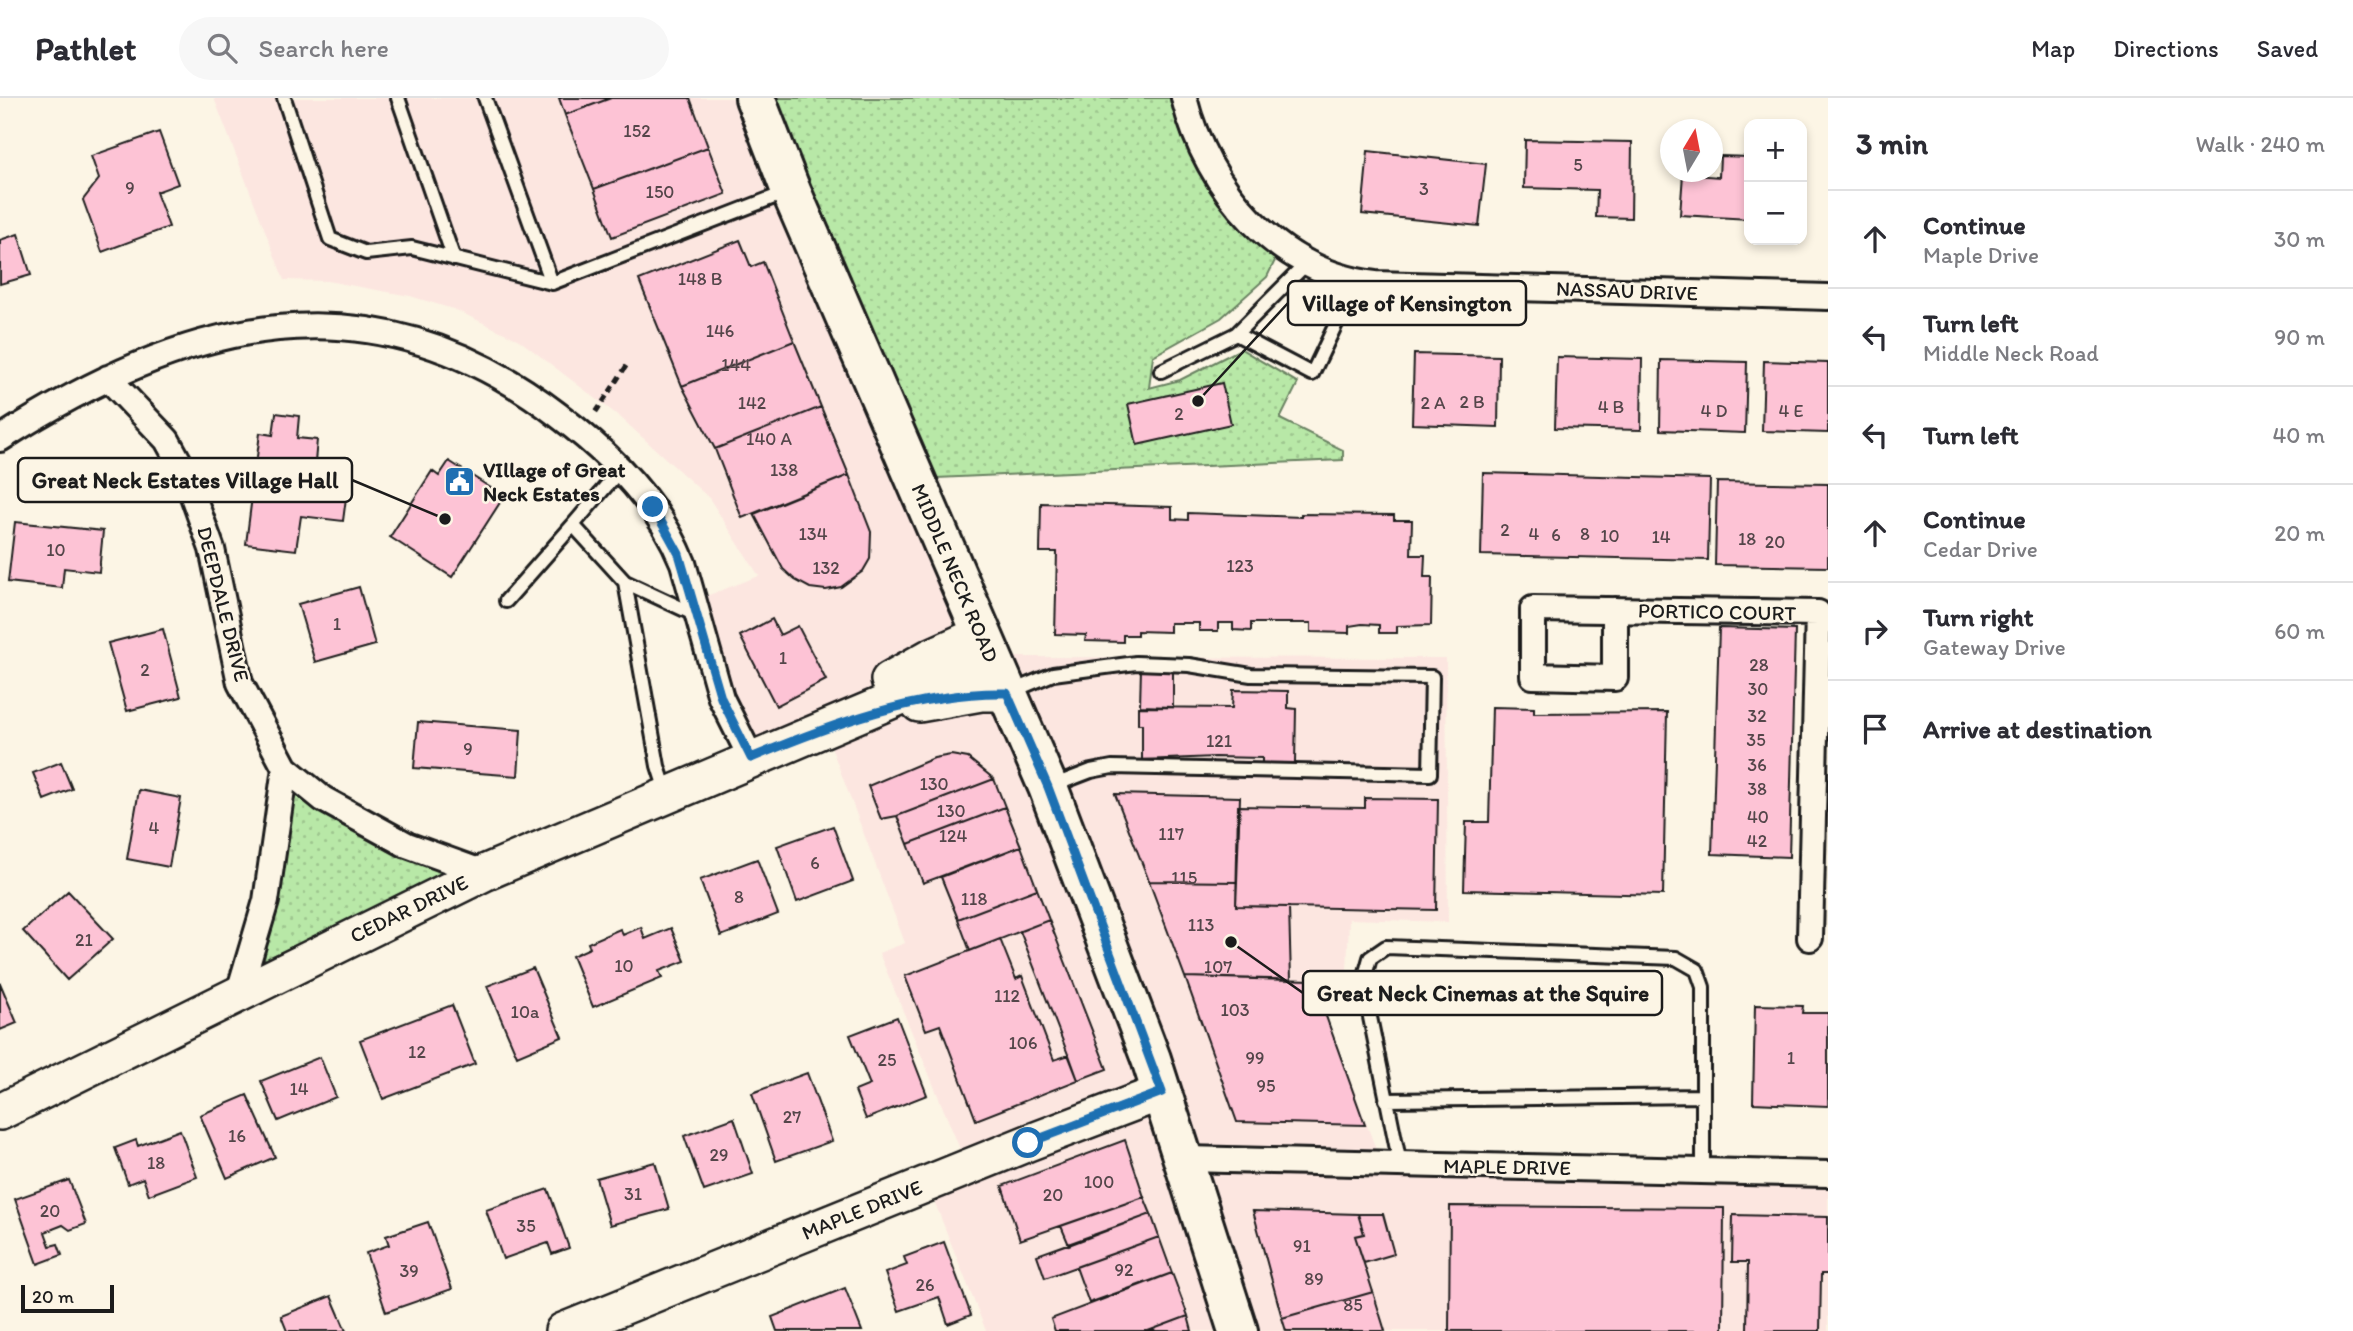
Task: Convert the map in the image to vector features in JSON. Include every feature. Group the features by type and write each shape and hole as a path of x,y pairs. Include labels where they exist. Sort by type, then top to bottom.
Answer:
{"main road":[{"name":"MIDDLE NECK ROAD","path":"755,98 791,191 1048,787 1186,1159 1238,1331"}],"street":[{"name":"NASSAU DRIVE","path":"1184,98 1207,160 1229,197 1281,248 1306,264 1336,277 1356,282 1828,297"},
{"path":"0,439 108,377 152,357 199,342 268,327 349,327 390,333 450,351 496,371 582,433 653,507 674,542 721,698 751,758"},
{"name":"DEEPDALE DRIVE","path":"108,377 167,440 184,471 212,549 240,683 285,768 323,799 407,845 484,873"},
{"name":"PORTICO COURT","path":"1615,610 1825,616"},
{"path":"1810,938 1825,616"},
{"name":"CEDAR DRIVE","path":"0,1112 484,873 827,726 889,681 930,657 987,646"},
{"path":"827,726 926,702 981,692 1007,693"},
{"path":"239,992 266,901 285,768"},
{"name":"MAPLE DRIVE","path":"563,1331 1028,1143 1162,1092"},
{"name":"MAPLE DRIVE","path":"1186,1159 1828,1174"}],"lane":[{"path":"284,98 330,239 366,253 412,248 552,283 791,191"},
{"path":"398,98 454,259"},
{"path":"485,98 552,283"},
{"path":"1161,371 1236,334 1306,264"},
{"path":"1236,334 1312,374 1356,282"},
{"path":"506,601 620,471"},
{"path":"573,525 625,582 696,615"},
{"path":"625,582 658,766 667,794"},
{"path":"1007,693 1052,674 1136,663 1189,664 1251,675 1432,677 1430,774 1112,767 1091,771 1048,787"},
{"path":"1400,1164 1363,984 1370,958 1386,947 1676,958 1697,970 1703,987 1703,1171"},
{"path":"1386,1100 1703,1096"}],"path":[{"path":"582,433 629,362"}],"shaded area":[{"path":"214,98 755,98 992,657 1446,658 1448,922 1349,919 1346,996 1317,990 1381,1163 1828,1173 1828,1331 986,1331 927,1183 967,1166 879,953 905,943 824,728 751,758 693,601 759,576 709,498 620,417 519,340 456,310 410,296 327,281 284,280"}],"green space":[{"path":"755,98 1184,98 1190,120 1281,248 1267,277 1221,318 1153,356 1149,388 1180,380 1241,349 1298,383 1280,419 1343,450 1343,460 914,479"},
{"path":"291,790 317,810 457,871 264,960"}],"building":[{"path":"559,98 611,98 565,115"},
{"path":"611,98 690,98 708,147 594,189 565,115"},
{"path":"159,132 178,184 156,192 169,227 102,252 83,200 99,179 91,156"},
{"path":"1525,140 1632,142 1631,218 1596,217 1597,190 1524,188"},
{"path":"708,147 726,194 612,237 594,189"},
{"path":"1368,151 1486,164 1479,226 1362,214"},
{"path":"1723,156 1744,157 1744,219 1680,215 1682,182 1723,182"},
{"path":"18,234 31,275 0,284 0,240"},
{"path":"740,240 751,267 763,262 794,341 682,386 639,280"},
{"path":"794,341 821,407 715,449 682,386"},
{"path":"1414,354 1499,356 1498,427 1412,424"},
{"path":"1557,357 1642,359 1641,430 1555,428"},
{"path":"1661,360 1747,362 1745,433 1660,430"},
{"path":"1764,361 1828,363 1828,433 1762,431"},
{"path":"1222,383 1231,424 1137,445 1128,404"},
{"path":"821,407 849,475 742,518 715,449"},
{"path":"276,413 299,416 297,438 317,440 315,462 350,467 343,521 301,516 296,550 246,544 260,433 273,435"},
{"path":"449,461 494,490 491,495 501,501 452,577 390,537 432,471 439,476"},
{"path":"1483,473 1710,479 1708,560 1481,555"},
{"path":"849,475 871,532 870,559 863,571 841,587 826,590 810,588 783,569 754,514"},
{"path":"1717,482 1828,484 1828,567 1715,565"},
{"path":"1041,503 1172,507 1172,519 1188,520 1188,513 1301,517 1301,514 1394,515 1394,520 1412,520 1411,555 1425,555 1424,577 1432,577 1431,625 1397,626 1397,633 1379,633 1379,625 1362,624 1349,626 1349,633 1311,632 1311,623 1251,623 1251,631 1233,630 1233,623 1218,623 1218,631 1199,631 1199,623 1170,623 1170,632 1137,631 1137,635 1123,635 1123,642 1085,641 1086,635 1055,634 1057,552 1040,552"},
{"path":"15,522 103,531 99,572 64,568 62,588 8,582"},
{"path":"359,587 375,645 315,662 298,604"},
{"path":"772,619 780,635 798,626 826,680 776,706 740,636"},
{"path":"1719,628 1795,630 1789,857 1712,854"},
{"path":"163,629 181,697 127,711 108,643"},
{"path":"1141,668 1173,669 1173,707 1140,706"},
{"path":"1233,690 1288,691 1288,708 1296,709 1295,763 1262,763 1262,758 1215,757 1142,760 1142,724 1138,724 1138,707 1232,708"},
{"path":"1492,707 1534,708 1534,713 1667,712 1663,895 1464,890 1466,822 1489,822"},
{"path":"418,722 521,730 518,776 414,768"},
{"path":"951,755 968,758 994,779 897,816 881,819 868,786 934,758"},
{"path":"61,762 72,789 44,800 33,773"},
{"path":"994,779 1005,807 908,844 897,816"},
{"path":"139,790 181,798 169,867 127,859"},
{"path":"1115,794 1240,797 1237,882 1149,881"},
{"path":"1365,798 1438,799 1436,910 1236,906 1238,806 1365,808"},
{"path":"1005,807 1021,846 923,883 908,844"},
{"path":"833,826 853,881 797,902 777,846"},
{"path":"1021,846 1037,889 958,919 941,877"},
{"path":"757,859 778,914 721,936 700,880"},
{"path":"1149,881 1237,882 1236,906 1289,907 1291,980 1185,977"},
{"path":"1037,889 1049,920 970,951 958,919"},
{"path":"68,891 113,939 67,980 23,931"},
{"path":"1049,920 1107,1069 1078,1080 1020,931"},
{"path":"641,927 645,939 671,928 685,961 659,971 662,978 593,1007 572,956 590,948 588,943 620,929 623,935"},
{"path":"1000,939 1016,979 1022,976 1054,1060 1069,1055 1078,1080 976,1120 940,1025 926,1030 905,976"},
{"path":"533,968 562,1037 517,1056 487,986"},
{"path":"1185,977 1313,980 1365,1125 1237,1122"},
{"path":"0,983 17,1023 0,1030"},
{"path":"452,1005 475,1064 383,1099 360,1040"},
{"path":"1755,1005 1803,1006 1802,1013 1828,1013 1828,1106 1753,1103"},
{"path":"897,1017 927,1095 866,1119 855,1091 870,1085 850,1035"},
{"path":"320,1057 336,1097 278,1121 261,1081"},
{"path":"807,1073 832,1141 776,1161 752,1093"},
{"path":"247,1095 275,1157 227,1178 200,1115"},
{"path":"734,1118 753,1174 704,1191 684,1136"},
{"path":"180,1130 197,1177 149,1195 143,1178 128,1184 115,1148 136,1140 138,1146"},
{"path":"1125,1140 1144,1197 1020,1240 1002,1186"},
{"path":"655,1162 669,1209 610,1225 596,1178"},
{"path":"69,1180 86,1224 70,1230 63,1225 45,1232 50,1246 58,1244 62,1255 38,1264 15,1199"},
{"path":"548,1189 569,1248 552,1254 548,1243 503,1259 486,1210"},
{"path":"1144,1197 1151,1214 1069,1245 1061,1226"},
{"path":"1450,1206 1724,1208 1723,1331 1449,1331"},
{"path":"1253,1211 1358,1214 1364,1234 1355,1236 1373,1292 1282,1318"},
{"path":"1151,1214 1159,1237 1045,1278 1037,1255"},
{"path":"1358,1214 1383,1214 1394,1254 1364,1263 1355,1236 1364,1234"},
{"path":"1733,1215 1828,1217 1828,1274 1821,1274 1820,1331 1747,1331 1748,1262 1732,1262"},
{"path":"428,1222 452,1289 386,1312 366,1253 389,1245 386,1236"},
{"path":"1159,1237 1172,1273 1089,1303 1076,1267"},
{"path":"944,1242 971,1315 948,1324 939,1297 899,1311 885,1273 907,1265 904,1257"},
{"path":"1172,1273 1188,1316 1148,1331 1055,1331 1051,1319"},
{"path":"845,1288 862,1331 777,1331 772,1317"},
{"path":"1373,1292 1385,1331 1286,1331 1282,1318"},
{"path":"331,1296 346,1331 287,1331 281,1316"},
{"path":"1188,1316 1192,1331 1148,1331"}],"place":[{"name":"Village of Kensington","path":"1198,401"},
{"name":"VIllage of Great Neck Estates","path":"460,482"},
{"name":"Great Neck Estates Village Hall","path":"445,519"},
{"name":"Great Neck Cinemas at the Squire","path":"1231,942"}],"route":[{"path":"653,507 679,554 721,698 751,758 827,726 926,702 981,692 1007,693 1048,787 1162,1092 1028,1143"}]}
